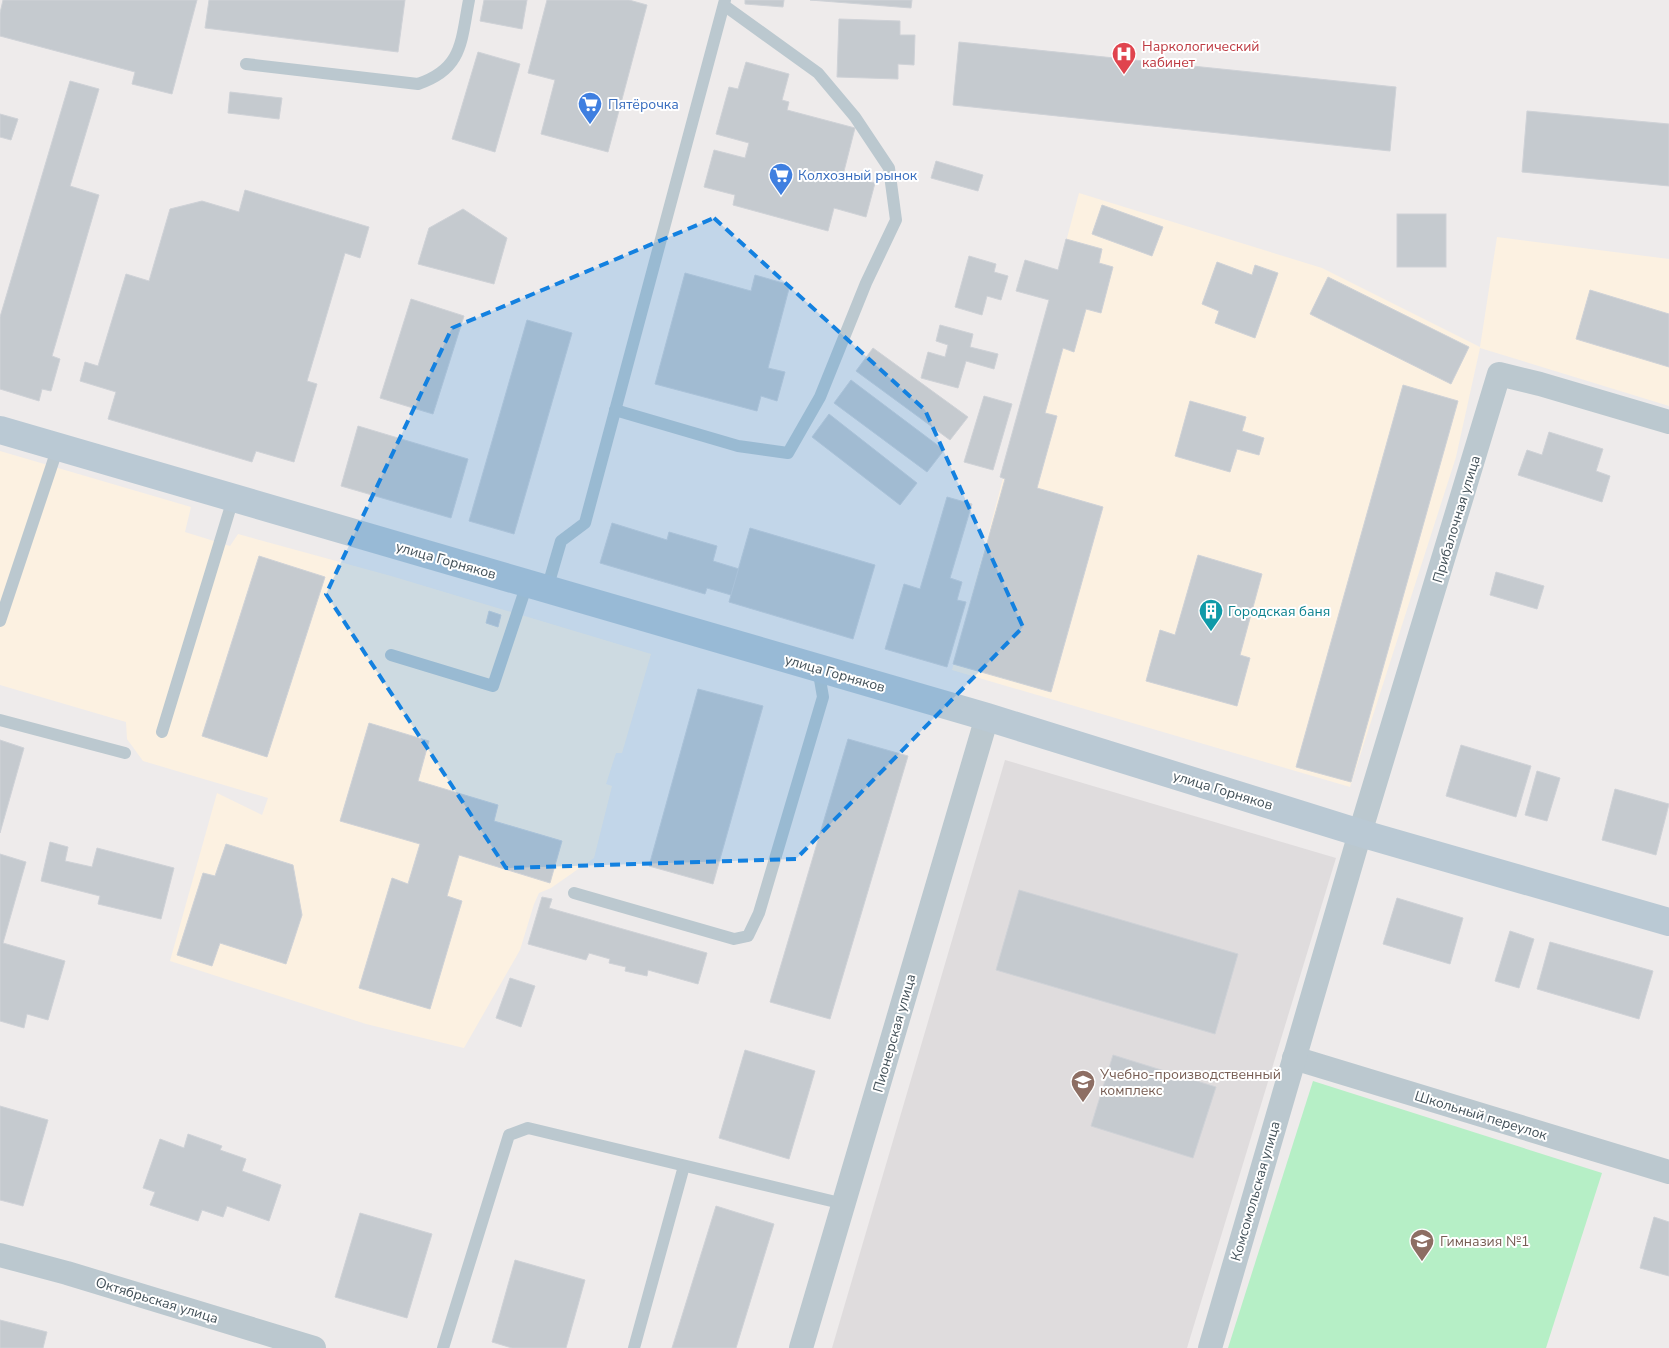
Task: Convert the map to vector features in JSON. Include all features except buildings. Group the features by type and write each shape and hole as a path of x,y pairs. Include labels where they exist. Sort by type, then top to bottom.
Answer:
{"street":[{"name":"Прибалочная улица","path":"1360,832 1499,374 1540,384 1669,422"},
{"name":"улица Горняков","path":"0,430 987,717 1360,832 1669,922"},
{"name":"Пионерская улица","path":"802,1348 987,717"},
{"name":"Комсомольская улица","path":"1210,1348 1360,832"},
{"name":"Школьный переулок","path":"1294,1058 1669,1172"},
{"name":"Октябрьская улица","path":"0,1255 67,1272 314,1348"}],"lane":[{"path":"246,64 418,84 442,73 457,53 469,0"},
{"path":"391,655 493,686 537,587 561,541 584,523 725,3 818,74 855,117 889,168 896,220 866,283 820,397 788,453 738,446 615,410"},
{"path":"0,621 58,447"},
{"path":"162,732 233,499"},
{"path":"574,893 734,939 748,936 759,913 823,697 818,668"},
{"path":"0,720 125,753"},
{"path":"443,1348 509,1135 528,1128 844,1204"},
{"path":"634,1348 684,1166"}],"highlighted area":[{"path":"714,218 925,410 1023,627 796,859 506,868 326,594 452,328"}],"shaded area":[{"path":"1079,193 1322,268 1480,347 1497,237 1669,259 1669,406 1480,348 1456,457 1350,787 952,670"},
{"path":"0,451 191,507 185,532 230,546 238,534 391,576 651,654 622,753 616,753 606,784 612,786 594,858 551,888 539,893 520,950 464,1048 366,1024 170,961 217,793 262,815 268,798 143,761 127,739 126,722 0,685"},
{"name":"Учебно-производственный комплекс","path":"1005,760 1336,858 1187,1348 832,1348"}],"green space":[{"name":"Гимназия №1","path":"1313,1081 1602,1173 1546,1348 1228,1348"}],"place":[{"name":"Наркологический кабинет","path":"1124,75"},
{"name":"Пятёрочка","path":"590,125"},
{"name":"Колхозный рынок","path":"781,196"},
{"name":"Городская баня","path":"1211,632"},
{"name":"Учебно-производственный комплекс","path":"1083,1103"},
{"name":"Гимназия №1","path":"1422,1262"}]}
